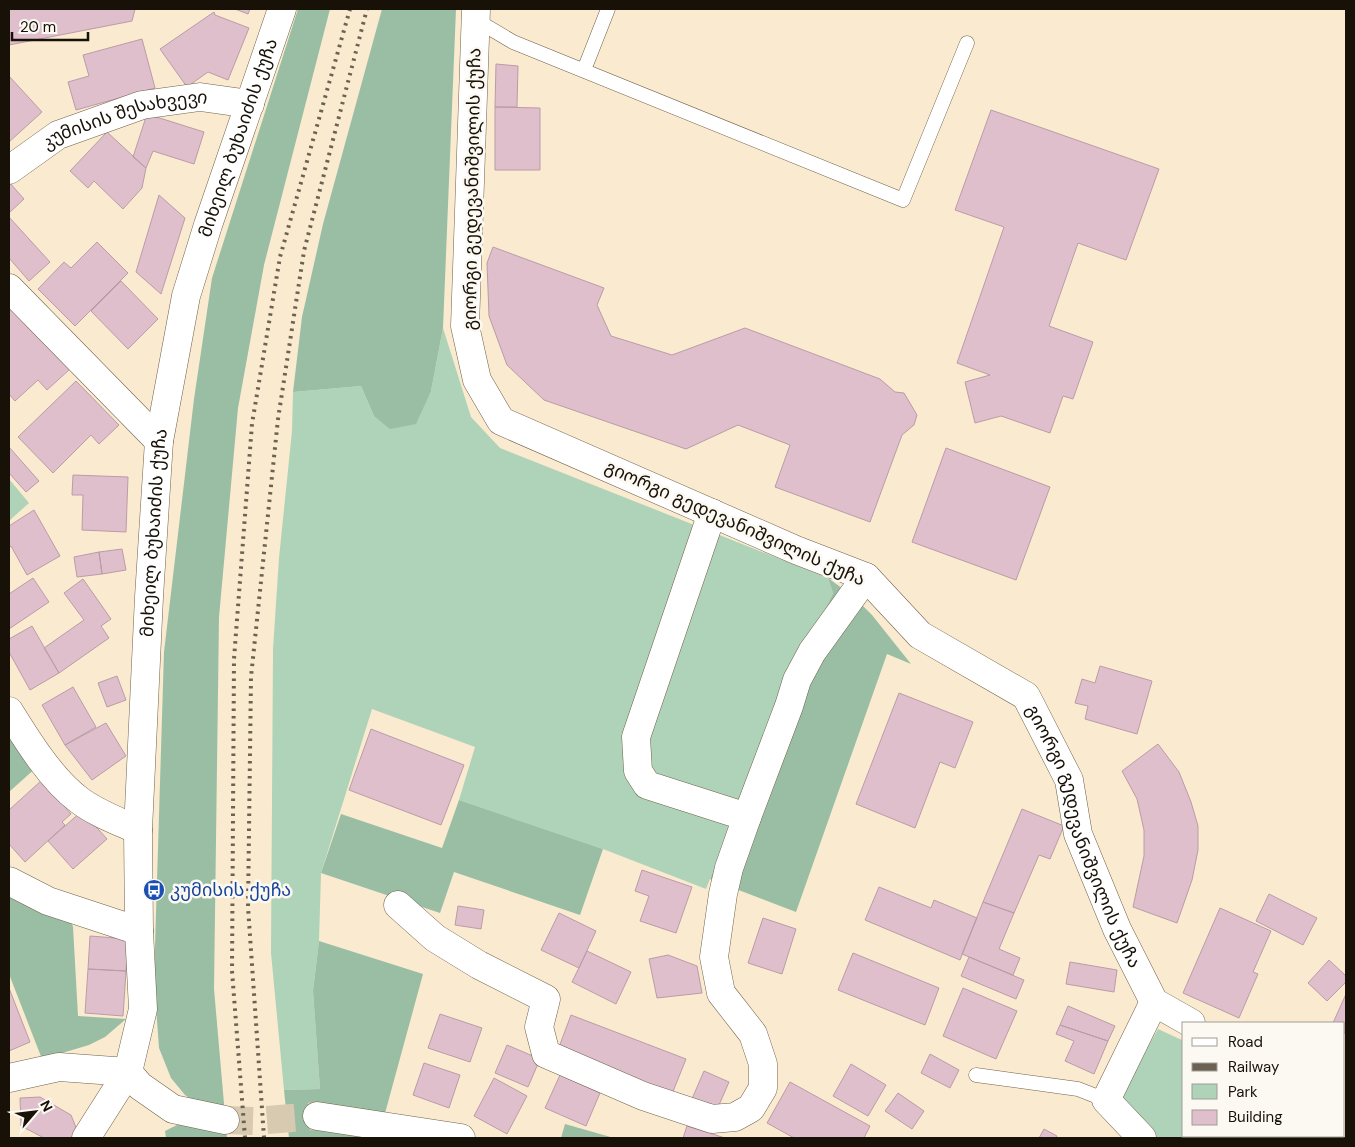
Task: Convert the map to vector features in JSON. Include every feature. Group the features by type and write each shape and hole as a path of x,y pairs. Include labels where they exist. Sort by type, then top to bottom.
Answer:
{"street":[{"name":"მიხეილ ბუხაიძის ქუჩა","path":"86,1138 128,1072 143,1009 138,931 138,830 149,596 160,441 186,296 208,225 282,9"},
{"name":"გიორგი გედევანიშვილის ქუჩა","path":"476,14 465,326 477,380 501,421 712,513 866,577 920,635 1026,696 1068,780 1078,834 1117,929 1154,1002"},
{"name":"კუმისის შესახვევი","path":"9,170 58,135 142,105 200,97 250,104"},
{"path":"9,288 160,441"},
{"path":"712,513 636,737 638,770 647,785 747,817"},
{"path":"398,904 435,938 479,965 546,1000 539,1027 546,1054 643,1096 712,1119 735,1117 751,1108 763,1088 763,1064 753,1034 721,993 714,957 729,868 797,680 812,652 866,577"},
{"path":"9,711 36,754 78,799 103,814 138,830"},
{"path":"9,880 48,901 138,931"},
{"path":"1142,1138 1106,1100 1154,1002 1189,1022"},
{"path":"9,1078 59,1067 128,1072 140,1086 173,1109 225,1120"},
{"path":"318,1116 461,1138"}],"lane":[{"path":"584,70 608,9"},
{"path":"476,14 513,42 903,200 966,43"},
{"path":"976,1076 1078,1088 1106,1100"}],"green space":[{"path":"298,9 330,9 264,265 238,408 219,617 214,989 227,1138 166,1138 165,1131 185,1121 202,1107 185,1095 171,1078 159,1048 154,979 164,652 194,399 212,278"},
{"path":"382,9 456,9 443,328 431,391 416,424 390,429 374,416 361,386 293,392 302,317 323,224"},
{"path":"443,328 471,417 500,448 828,578 833,593 770,727 706,889 603,849 459,800 475,747 372,709 321,873 319,941 313,991 320,1089 284,1090 271,953 273,649 279,558 292,431 293,392 361,386 374,416 431,391"},
{"path":"9,479 29,503 9,521"},
{"path":"828,578 854,597 872,615 911,664 887,654 796,912 710,879 770,727 833,593"},
{"path":"9,734 38,766 9,792"},
{"path":"459,800 603,849 580,915 454,872 440,913 321,873 341,814 442,848"},
{"path":"9,867 21,879 64,902 73,927 78,1016 126,1019 105,1037 89,1045 42,1059 9,974"},
{"path":"319,941 423,974 384,1117 376,1138 289,1138 284,1090 320,1089 313,991"},
{"path":"1158,1029 1182,1040 1182,1137 1258,1137 1157,1138 1119,1098"},
{"path":"565,1124 614,1138 561,1138"}],"building":[{"path":"9,9 135,9 132,21 9,45"},
{"path":"235,9 250,9 248,14"},
{"path":"214,12 215,15 249,28 228,80 208,72 187,87 160,49"},
{"path":"142,39 155,88 76,110 68,82 89,76 83,55"},
{"path":"496,64 518,66 517,107 495,107"},
{"path":"9,76 42,112 9,142"},
{"path":"495,107 540,108 540,170 495,170"},
{"path":"991,110 1159,169 1126,260 1078,243 1049,326 1093,342 1073,399 1063,396 1050,433 1001,416 975,423 965,382 990,375 957,363 1004,227 955,210"},
{"path":"147,114 204,132 194,164 153,151 146,168 133,157"},
{"path":"107,132 146,168 142,188 123,209 94,181 88,188 70,171"},
{"path":"9,182 24,199 9,213"},
{"path":"159,195 185,218 161,294 136,272"},
{"path":"9,217 50,262 29,281 9,258"},
{"path":"97,242 128,273 75,326 38,289 64,262 71,268"},
{"path":"493,247 604,288 597,305 611,336 672,355 745,328 880,379 895,392 904,393 917,415 914,425 902,435 870,522 775,487 790,445 738,425 686,449 544,400 507,365 489,316 487,263"},
{"path":"121,281 158,319 128,349 91,311"},
{"path":"9,304 70,369 47,390 38,380 15,401 9,394"},
{"path":"76,381 119,425 99,444 91,435 53,473 18,437"},
{"path":"9,447 39,481 26,492 9,473"},
{"path":"946,448 1050,487 1016,580 912,542"},
{"path":"73,475 128,477 126,532 82,530 83,495 72,495"},
{"path":"34,510 60,556 27,575 11,546 9,548 9,526"},
{"path":"122,549 126,570 102,574 99,552"},
{"path":"99,552 102,574 77,577 74,557"},
{"path":"33,578 49,602 9,629 9,594"},
{"path":"83,579 111,619 101,626 109,638 59,673 44,648 84,620 64,593"},
{"path":"32,626 59,673 30,690 9,652 9,639"},
{"path":"1100,666 1152,681 1137,734 1085,719 1088,706 1075,703 1082,679 1095,683"},
{"path":"117,676 126,700 107,707 98,683"},
{"path":"73,687 96,727 65,745 42,705"},
{"path":"899,693 973,722 955,768 940,762 915,828 856,804"},
{"path":"106,723 126,756 92,780 65,745"},
{"path":"371,729 464,765 441,825 349,790"},
{"path":"1158,744 1179,772 1198,826 1198,850 1192,880 1177,923 1133,907 1144,856 1144,830 1137,799 1122,771"},
{"path":"42,780 71,814 62,822 65,825 25,862 9,844 9,810"},
{"path":"1022,809 1064,826 1050,859 1039,855 1014,913 983,902"},
{"path":"82,811 107,839 73,869 48,841"},
{"path":"642,870 692,887 676,933 640,921 649,896 635,891"},
{"path":"879,887 931,908 934,900 977,918 960,960 865,920"},
{"path":"1269,894 1317,918 1303,945 1256,921"},
{"path":"983,902 1014,913 999,949 1020,958 1013,975 962,954"},
{"path":"458,906 484,910 481,929 455,925"},
{"path":"1220,908 1271,931 1253,972 1258,974 1239,1018 1183,993"},
{"path":"559,913 596,931 579,968 541,950"},
{"path":"763,918 796,929 782,974 748,963"},
{"path":"90,936 128,939 126,971 88,969"},
{"path":"587,951 631,972 616,1004 572,982"},
{"path":"853,953 939,988 925,1025 838,990"},
{"path":"668,955 697,966 702,993 657,998 649,959"},
{"path":"969,957 1024,980 1016,999 961,976"},
{"path":"1329,960 1346,976 1346,982 1327,1001 1308,983"},
{"path":"1070,962 1117,970 1114,992 1066,984"},
{"path":"88,969 126,971 123,1016 85,1013"},
{"path":"9,988 30,1042 9,1051"},
{"path":"963,988 1017,1011 996,1059 943,1036"},
{"path":"1346,994 1346,1034 1345,1022 1333,1022"},
{"path":"1068,1006 1115,1026 1108,1041 1060,1025"},
{"path":"440,1014 482,1028 470,1062 428,1048"},
{"path":"571,1015 686,1059 670,1099 556,1055"},
{"path":"1060,1025 1108,1041 1094,1074 1065,1061 1074,1041 1056,1034"},
{"path":"507,1045 540,1059 528,1087 495,1073"},
{"path":"930,1054 959,1070 950,1088 921,1073"},
{"path":"424,1063 460,1075 449,1108 413,1095"},
{"path":"851,1064 886,1085 868,1116 833,1096"},
{"path":"704,1071 729,1082 713,1119 688,1108"},
{"path":"560,1075 600,1093 586,1126 545,1108"},
{"path":"494,1078 527,1096 507,1134 474,1116"},
{"path":"790,1082 870,1126 864,1138 794,1138 767,1123"},
{"path":"898,1093 924,1111 912,1129 885,1111"},
{"path":"40,1097 71,1115 77,1130 71,1138 44,1138 21,1126 20,1098"},
{"path":"687,1126 725,1138 683,1138"},
{"path":"1044,1129 1057,1136 1056,1138 1039,1138"}],"tunnel":[{"path":"225,1120 255,1121 317,1116"}],"railway":[{"path":"245,1138 232,971 234,659 252,424 280,257 350,9"},
{"path":"264,1138 248,907 251,677 278,419 304,251 367,9"}],"place":[{"name":"კუმისის ქუჩა","path":"154,890"}]}
